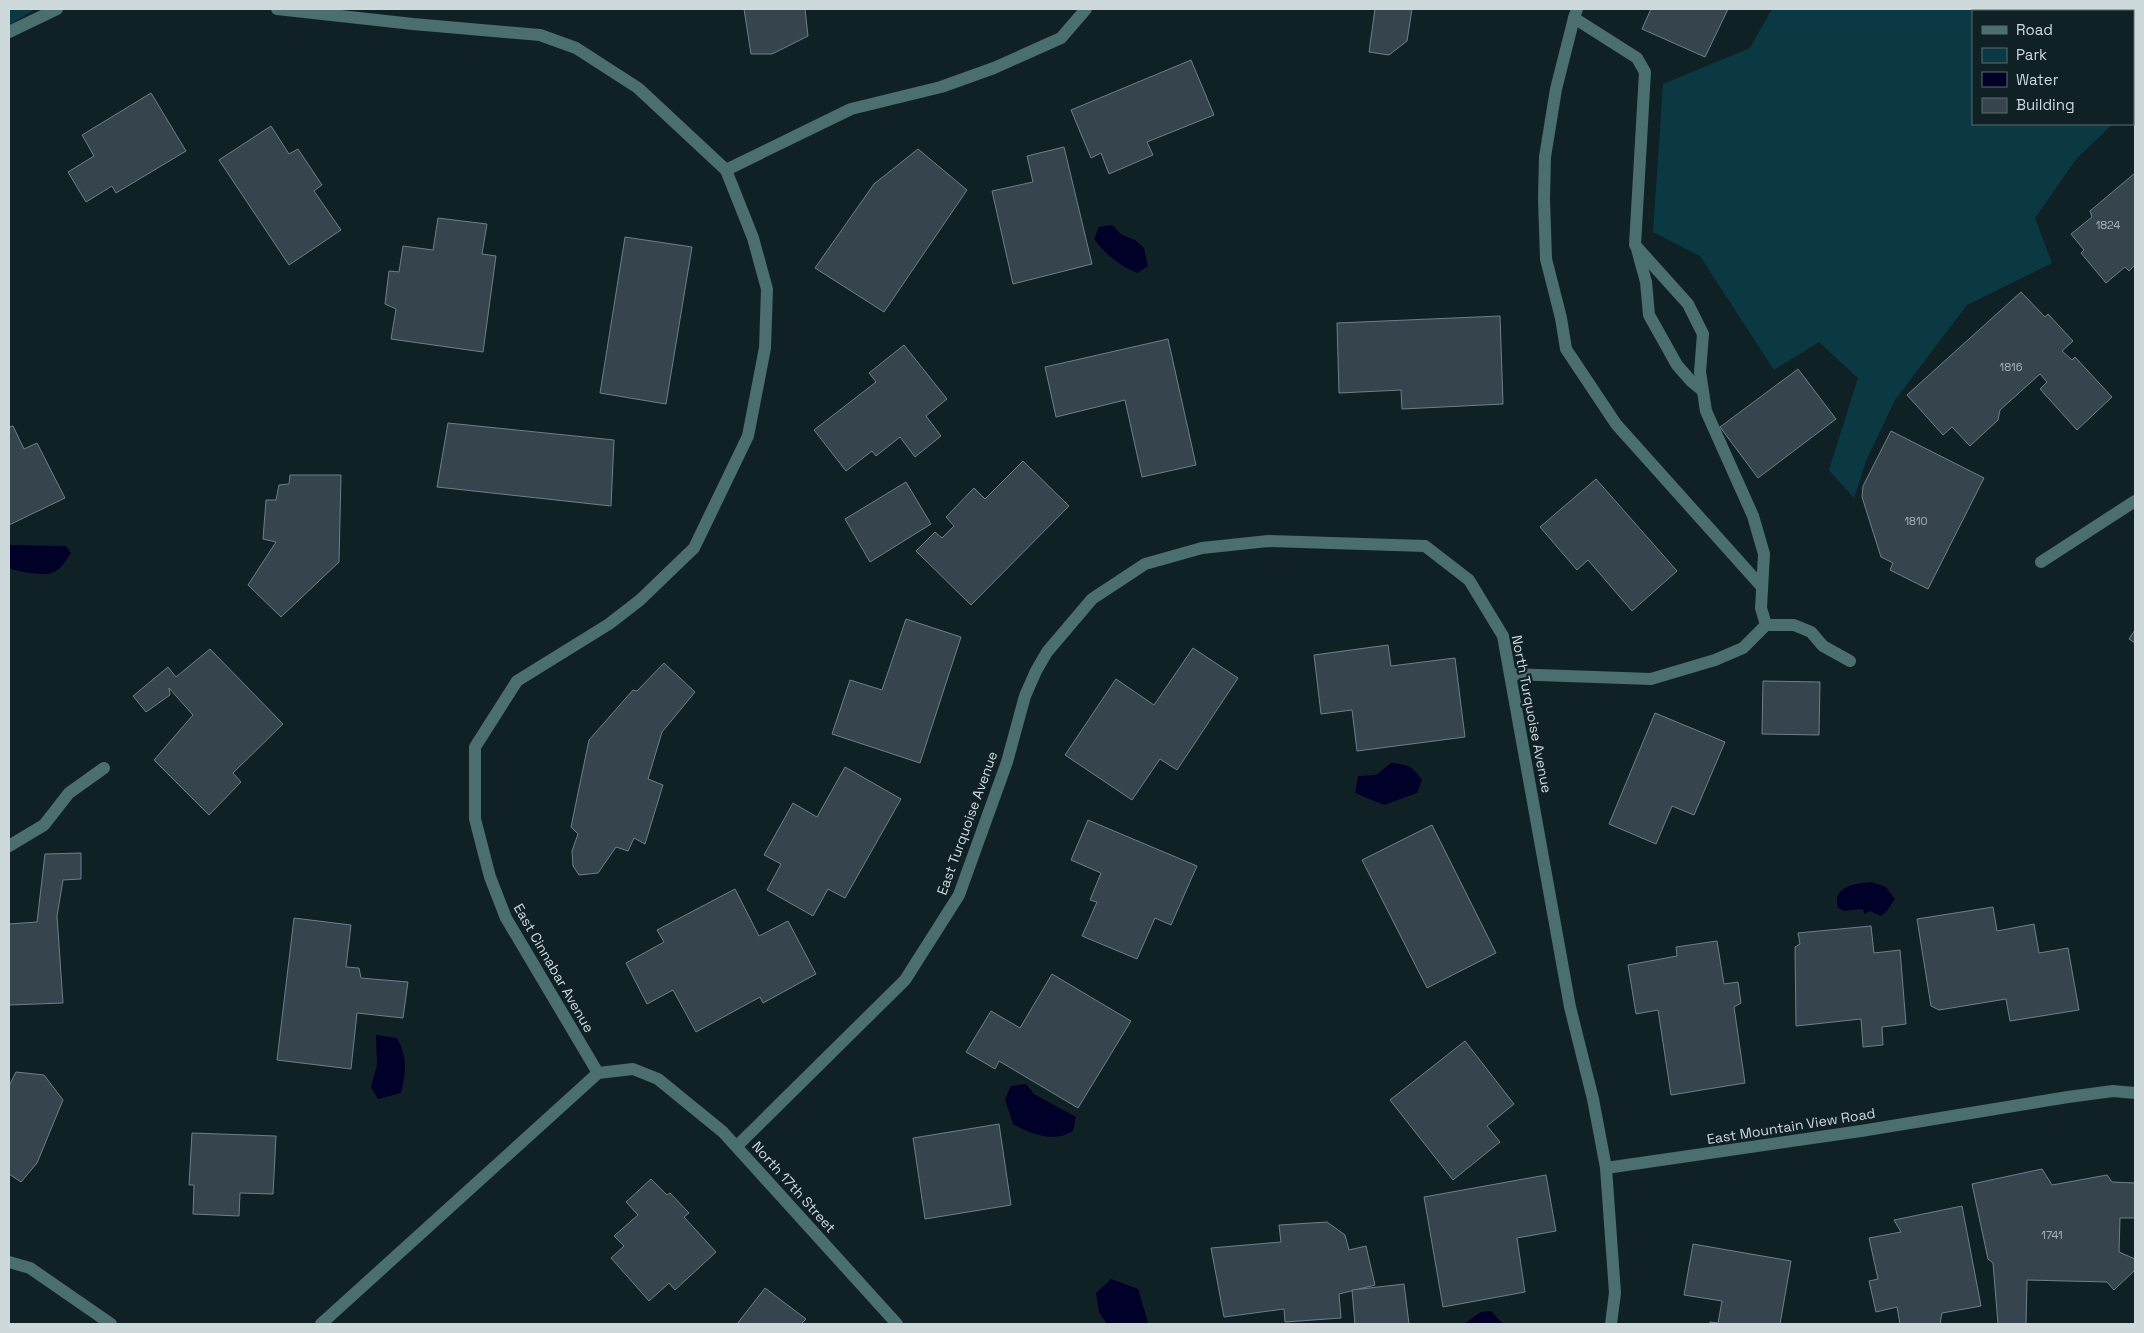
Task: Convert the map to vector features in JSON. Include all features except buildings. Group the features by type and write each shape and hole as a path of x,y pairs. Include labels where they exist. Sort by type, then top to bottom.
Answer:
{"street":[{"path":"9,32 57,9"},
{"path":"277,9 413,24 540,35 567,44 638,88 726,170 851,109 941,88 1061,38 1086,9"},
{"path":"1702,390 1677,365 1649,315 1646,282 1635,245 1644,72 1637,58 1575,13 1553,109 1545,157 1546,259 1561,318 1566,349 1616,424 1762,587"},
{"name":"East Cinnabar Avenue","path":"598,1073 506,918 490,877 475,819 475,748 517,680 609,624 632,606 694,548 748,436 765,348 767,289 753,238 726,170"},
{"path":"1635,245 1688,304 1703,334 1700,372 1706,411 1753,516 1764,554 1761,608 1766,624"},
{"path":"2041,562 2135,501"},
{"name":"North Turquoise Avenue","path":"1092,600 1145,564 1202,548 1268,541 1426,546 1470,580 1503,636 1570,1006 1593,1099 1606,1168"},
{"name":"East Turquoise Avenue","path":"737,1146 905,980 914,967 959,895 1007,762 1025,696 1036,671 1048,652 1092,600"},
{"path":"1510,674 1651,679 1715,660 1743,648 1766,624 1794,625 1811,632 1823,646 1850,661"},
{"path":"9,846 44,825 68,793 104,768"},
{"name":"North 17th Street","path":"598,1073 633,1069 658,1079 737,1146 897,1324"},
{"path":"322,1324 598,1073"},
{"name":"East Mountain View Road","path":"1606,1168 1861,1131 2068,1097 2113,1091 2135,1093"},
{"path":"1606,1168 1615,1293 1612,1324"},
{"path":"9,1262 30,1268 111,1324"}],"green space":[{"path":"9,9 35,9 9,25"},
{"path":"1772,9 2004,9 2006,10 1972,10 1972,125 2112,125 2077,158 2035,218 2052,263 1967,305 1895,400 1866,461 1854,498 1829,470 1858,378 1819,342 1774,370 1700,256 1653,232 1663,84 1750,48"},
{"path":"2135,9 2135,117 2134,10 2064,10"}],"water":[{"path":"1112,225 1122,235 1135,240 1144,248 1148,266 1137,273 1124,267 1103,250 1094,239 1099,227"},
{"path":"9,545 66,546 71,553 55,572 48,574 30,573 9,568"},
{"path":"1391,763 1406,765 1415,771 1422,780 1417,793 1384,805 1355,793 1358,776 1376,775"},
{"path":"1871,882 1886,887 1895,899 1881,916 1870,911 1864,914 1863,909 1844,911 1838,908 1838,895 1841,891 1852,885"},
{"path":"376,1035 397,1038 401,1045 405,1065 401,1093 378,1099 371,1087 377,1065"},
{"path":"1026,1084 1034,1094 1076,1117 1073,1131 1066,1135 1051,1137 1035,1134 1013,1124 1005,1099 1011,1086"},
{"path":"1111,1279 1138,1289 1148,1322 1143,1324 1107,1324 1099,1312 1096,1293"},
{"path":"1491,1311 1503,1324 1464,1324 1481,1312"}]}
